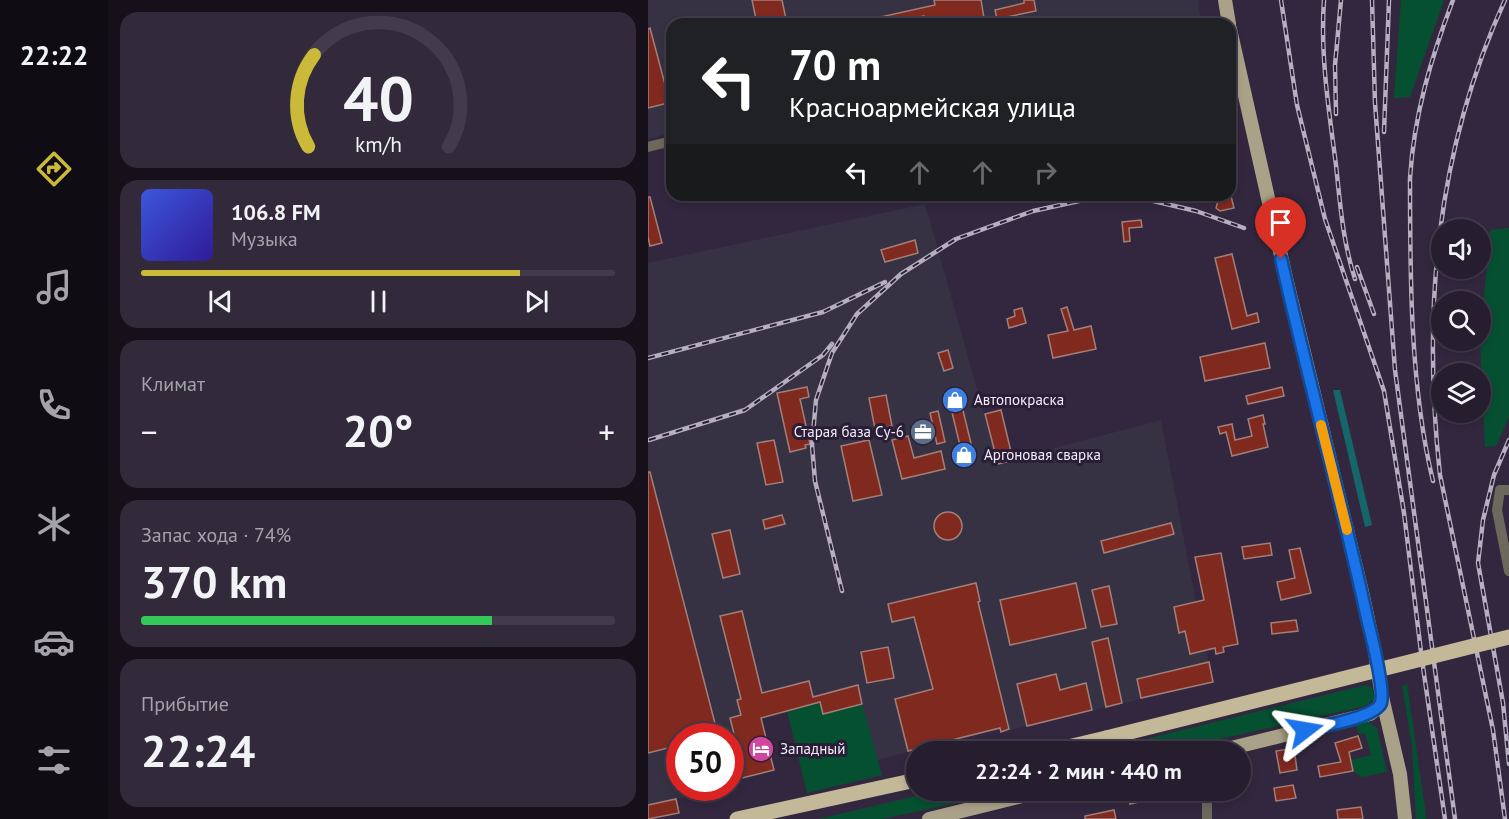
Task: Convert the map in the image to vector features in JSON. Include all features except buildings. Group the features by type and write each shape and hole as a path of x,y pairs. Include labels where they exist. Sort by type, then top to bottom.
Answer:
{"highway":[{"path":"1093,741 1509,637"},
{"path":"737,819 906,782"}],"main road":[{"path":"1225,0 1228,18"},
{"path":"1236,66 1362,592 1382,698 1400,774 1405,819"},
{"path":"1251,743 1370,714 1379,707 1382,698"},
{"path":"1370,714 1381,720 1390,735"},
{"path":"929,819 1002,801"}],"street":[{"path":"648,147 666,142"},
{"path":"1505,490 1497,510 1509,572"},
{"path":"1207,801 1207,819"}],"shaded area":[{"path":"648,0 1198,0 1200,18 666,18 666,134 648,139"},
{"path":"1401,0 1444,0 1410,97 1394,98"},
{"path":"925,204 998,463 1161,420 1213,682 1001,732 1000,728 950,741 906,741 906,752 877,760 862,704 820,702 761,718 774,770 744,777 744,723 666,723 666,801 677,801 679,813 648,819 648,263"},
{"path":"1509,228 1509,417 1496,446 1485,447 1484,423 1491,423 1491,363 1481,363 1480,351 1491,351 1491,291 1485,291 1486,279 1491,279 1491,230"},
{"path":"1333,390 1340,390 1372,525 1365,527"},
{"path":"1407,684 1426,819 1416,819 1412,746 1402,686"},
{"path":"1366,685 1372,688 1375,698 1366,706 1211,741 1138,741"},
{"path":"820,702 823,713 862,704 882,775 807,793 787,711"},
{"path":"1369,718 1370,723 1377,728 1387,772 1362,777 1353,771 1351,760 1371,755 1365,734 1358,733 1355,720"},
{"path":"906,798 906,801 966,801 882,819 818,819"}],"railway":[{"path":"1281,0 1297,105 1325,219 1384,391 1404,513 1445,819"},
{"path":"1324,0 1323,41 1328,104 1343,223 1355,279"},
{"path":"1336,114 1335,65 1341,0"},
{"path":"1372,0 1375,103 1395,370 1455,819"},
{"path":"1384,132 1389,0"},
{"path":"1433,481 1420,408 1413,330 1410,178 1415,132 1425,87 1453,0"},
{"path":"1505,0 1482,57 1463,115 1449,173 1434,292 1433,353 1440,475 1493,730 1505,819"},
{"path":"842,591 815,481 812,445 816,400 832,353 857,314 901,274 956,239 1033,211 1079,201"},
{"path":"1154,201 1196,211 1244,228"},
{"path":"1357,267 1374,314"},
{"path":"648,358 823,312 885,282"},
{"path":"649,440 745,410 823,355 832,344"},
{"path":"1509,440 1494,475 1483,520 1478,563 1503,703 1509,764"}],"slow traffic":[{"path":"1321,425 1347,530"}],"place":[{"name":"Автопокраска","path":"955,400"},
{"name":"Старая база Су-6","path":"923,432"},
{"name":"Аргоновая сварка","path":"964,455"},
{"name":"Западный","path":"761,749"}],"route":[{"path":"1281,259 1362,592 1382,698 1379,707 1370,714 1305,730"}]}
